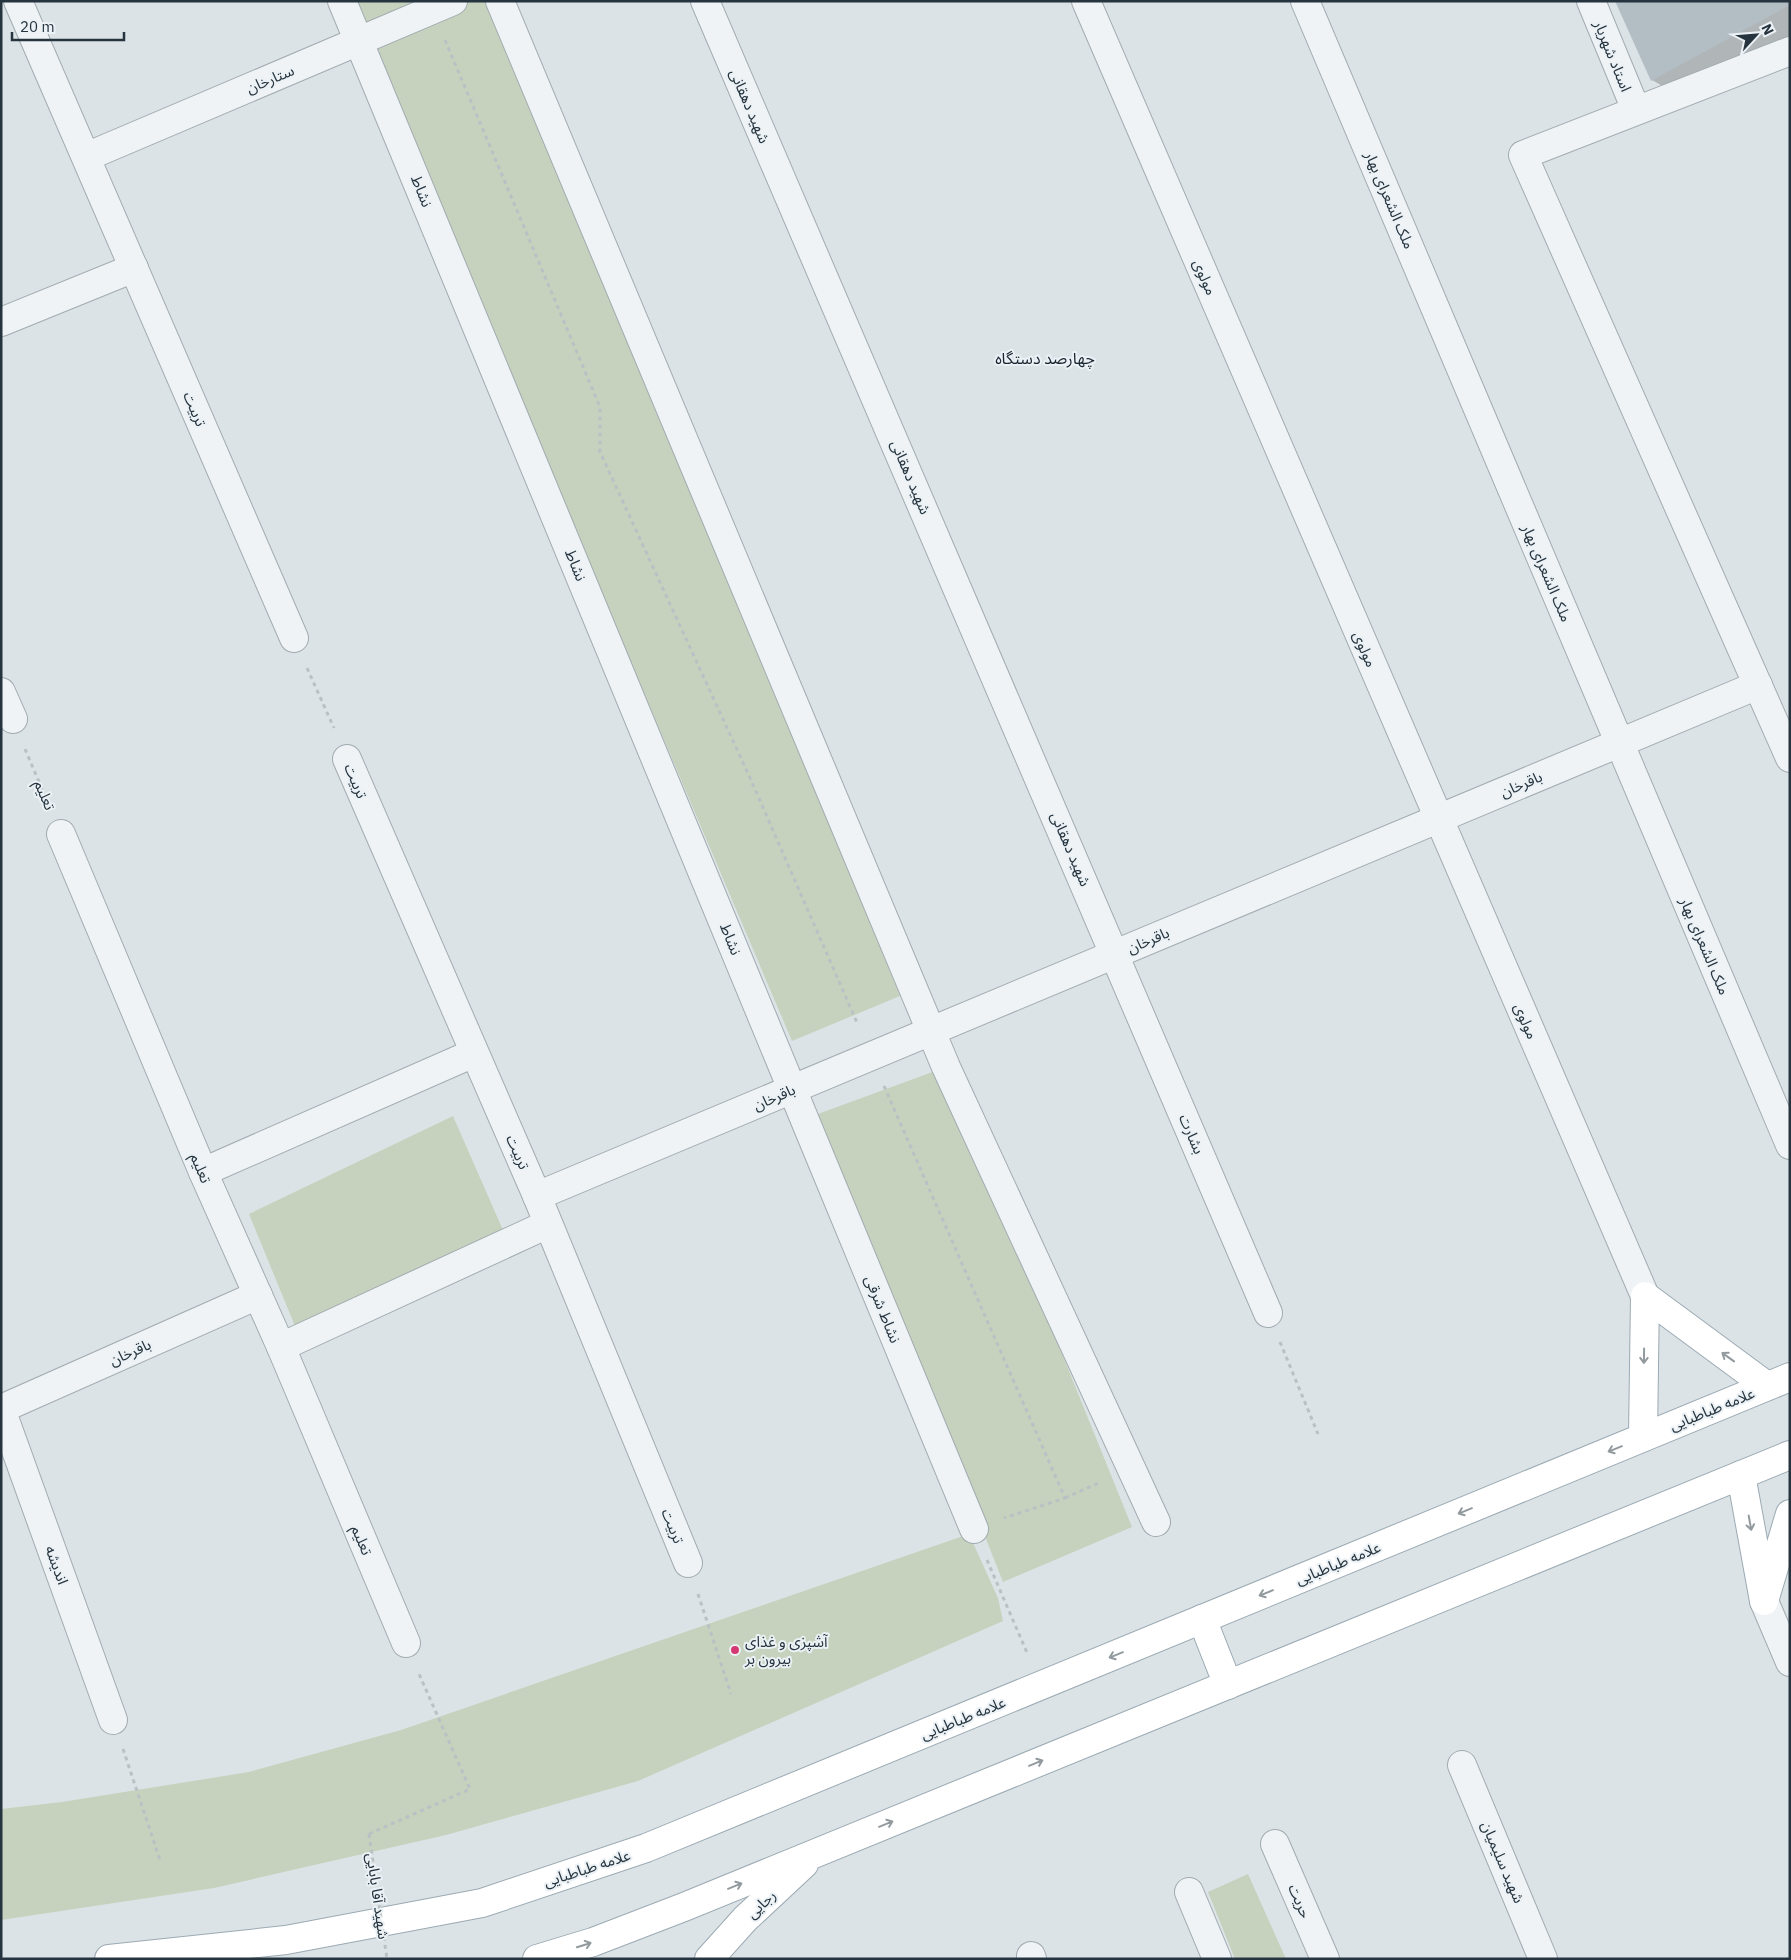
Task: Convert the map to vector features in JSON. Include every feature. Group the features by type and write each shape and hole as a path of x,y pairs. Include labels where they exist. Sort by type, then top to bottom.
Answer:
{"main road":[{"path":"1645,1296 1778,1382"},
{"path":"1643,1438 1645,1296"},
{"name":"علامه طباطبایی","path":"109,1959 286,1940 482,1903 646,1848 1778,1382"},
{"path":"537,1959 593,1942 817,1852 1790,1455"},
{"path":"1741,1475 1764,1601"},
{"path":"1764,1601 1790,1514"},
{"path":"1202,1619 1228,1684"},
{"name":"رجایی","path":"709,1959 746,1919 817,1852"}],"street":[{"name":"تربیت","path":"18,1 294,638"},
{"name":"نشاط","path":"342,1 792,1089"},
{"path":"500,1 931,1031 1156,1522"},
{"name":"شهید دهقانی","path":"705,1 1116,954"},
{"name":"مولوی","path":"1086,1 1645,1296"},
{"name":"ملک الشعرای بهار","path":"1305,1 1790,1145"},
{"name":"استاد شهریار","path":"1591,1 1636,110"},
{"name":"ستارخان","path":"86,158 443,6"},
{"path":"1790,51 1523,155 1790,758"},
{"path":"1,322 134,268"},
{"name":"باقرخان","path":"537,1196 1758,685"},
{"path":"1,692 12,719"},
{"name":"تربیت","path":"347,759 537,1196 688,1563"},
{"name":"تعلیم","path":"61,834 203,1172 282,1347 406,1643"},
{"name":"بشارت","path":"1116,954 1268,1313"},
{"path":"203,1172 474,1053"},
{"name":"نشاط شرقی","path":"792,1089 974,1528"},
{"path":"282,1347 548,1224"},
{"name":"باقرخان","path":"1,1409 258,1295"},
{"name":"اندیشه","path":"1,1409 113,1720"},
{"path":"1764,1601 1790,1662"},
{"name":"شهید سلیمیان","path":"1462,1765 1543,1959"},
{"name":"حریت","path":"1275,1844 1325,1959"},
{"path":"1190,1892 1217,1959"}],"path":[{"path":"443,6 600,407 600,452 751,780 1065,1498"},
{"name":"تربیت","path":"294,638 347,759"},
{"name":"تعلیم","path":"12,719 61,834"},
{"path":"1268,1313 1318,1434"},
{"path":"1041,1685 974,1528 1065,1498 1131,1469"},
{"path":"688,1563 730,1694"},
{"name":"شهید آقا بابایی","path":"387,1959 368,1834 470,1789 406,1643"},
{"path":"113,1720 160,1860"}],"green space":[{"path":"350,1 491,1 900,996 792,1041"},
{"path":"946,1067 1132,1527 1003,1582 818,1114"},
{"path":"453,1116 506,1237 297,1331 249,1214"},
{"path":"969,1534 998,1598 1003,1621 638,1781 446,1835 214,1888 1,1920 1,1809 62,1802 249,1772 401,1730"},
{"path":"1248,1874 1286,1959 1235,1959 1208,1892"}],"building":[{"path":"1615,1 1790,1 1790,5 1651,81"}],"place":[{"name":"آشپزی و غذای بیرون بر","path":"735,1650"}],"district":[{"name":"چهارصد دستگاه","path":"1045,358"}]}
